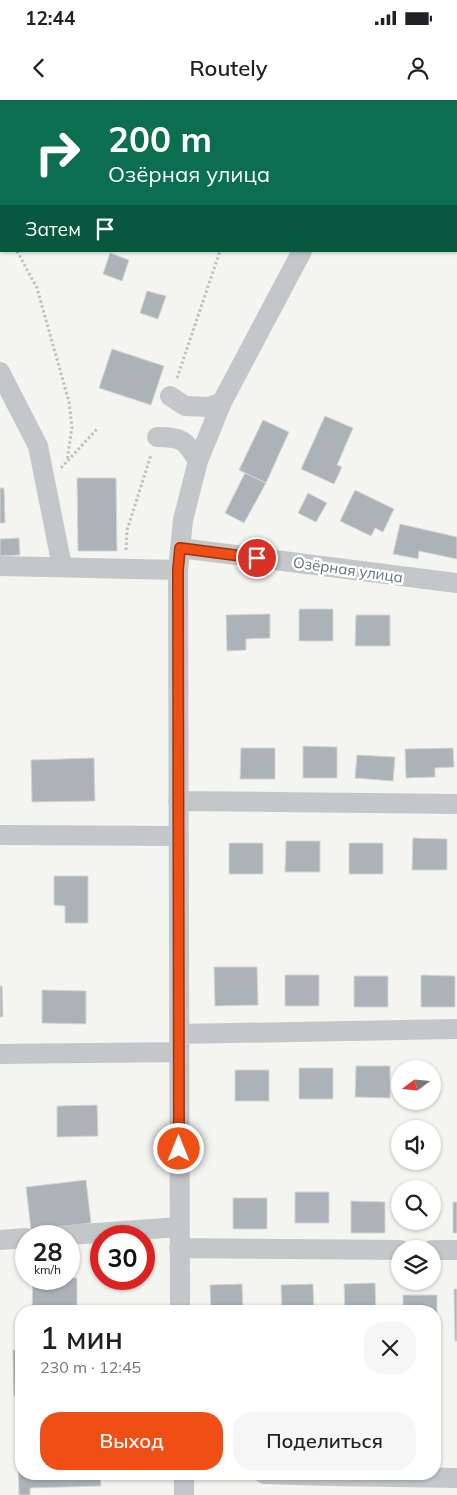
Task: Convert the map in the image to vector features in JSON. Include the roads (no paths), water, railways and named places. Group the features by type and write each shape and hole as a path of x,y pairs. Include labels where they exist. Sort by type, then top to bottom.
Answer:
{"street":[{"path":"180,1305 178,570 183,520 198,461 222,402 301,252"},
{"path":"0,372 38,446 62,566"},
{"path":"170,396 185,406 209,407 222,402"},
{"path":"156,437 172,437 186,442 198,461"},
{"name":"Озёрная улица","path":"180,548 457,583"},
{"path":"0,566 178,570"},
{"path":"178,802 457,804"},
{"path":"0,835 178,836"},
{"path":"0,1054 457,1029"},
{"path":"80,1234 179,1227"},
{"path":"0,1240 15,1239"},
{"path":"179,1248 391,1250"},
{"path":"441,1250 457,1250"},
{"path":"441,1478 457,1478"},
{"path":"184,1480 184,1495"}]}
